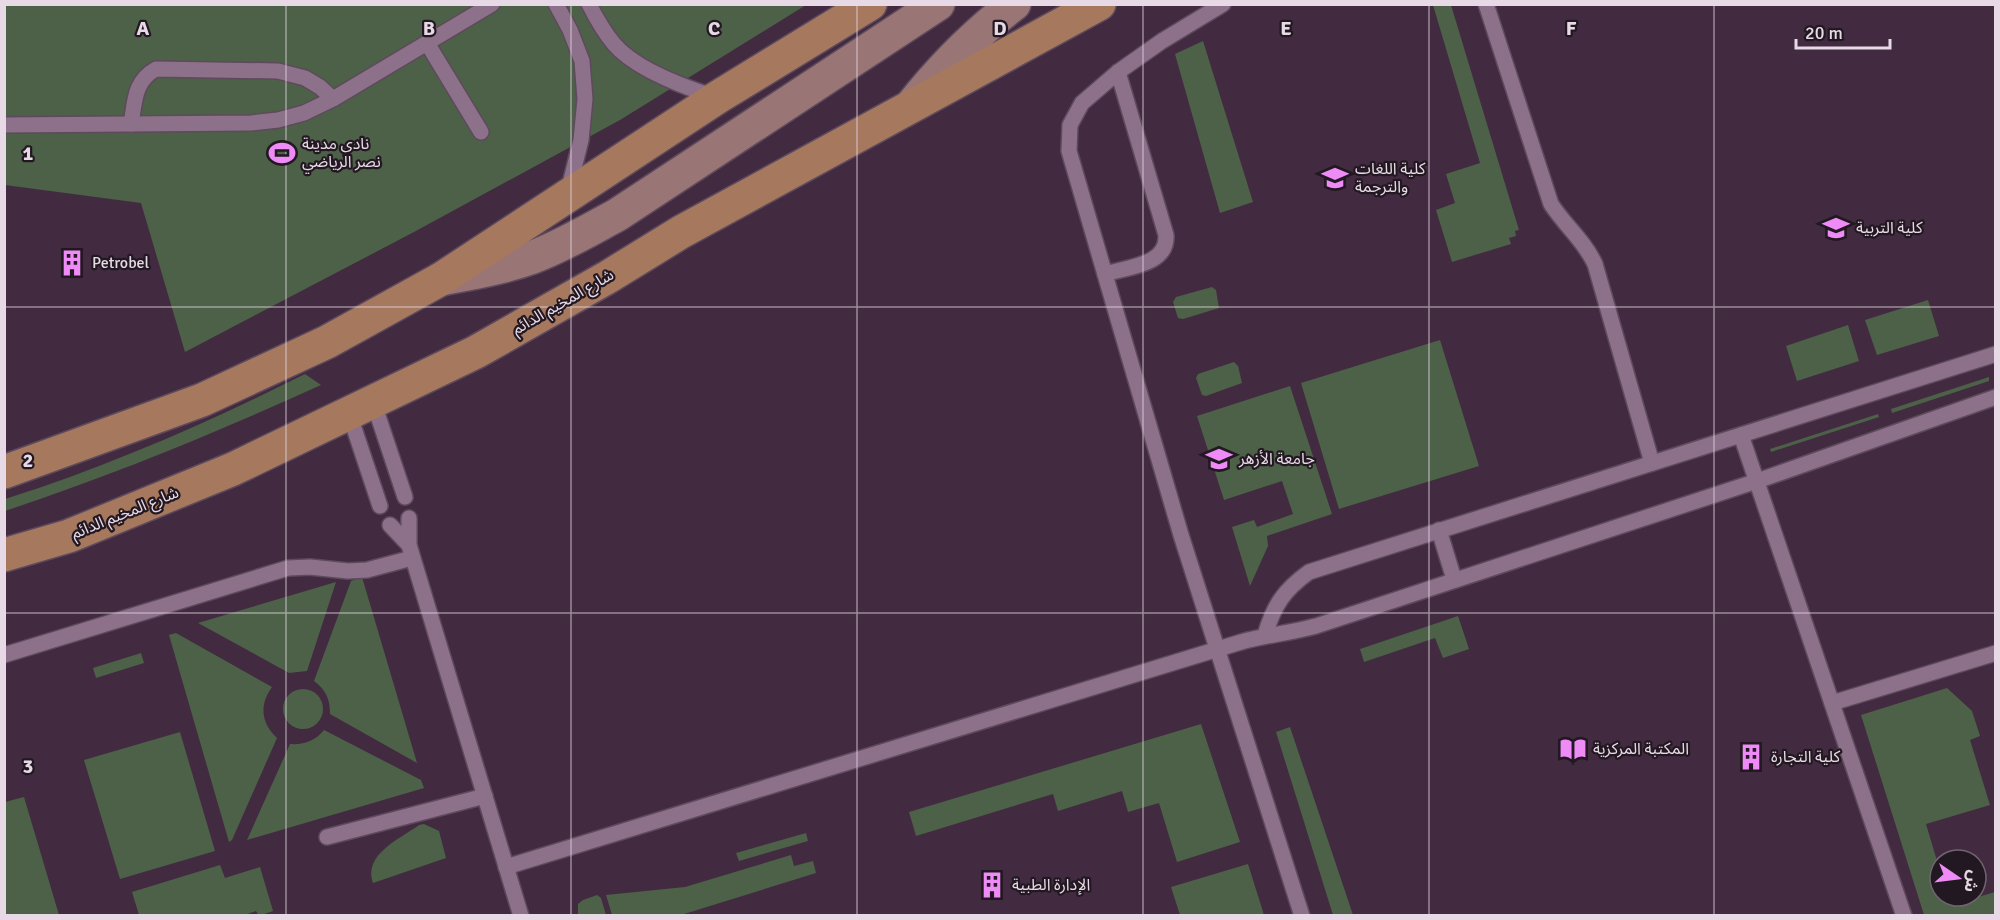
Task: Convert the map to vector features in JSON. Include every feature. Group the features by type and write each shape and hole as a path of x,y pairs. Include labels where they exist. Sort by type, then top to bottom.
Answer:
{"main road":[{"path":"4,472 202,400 327,342 441,279 718,98 870,4"},
{"path":"441,279 488,271 522,261 576,238 617,214 938,4"},
{"path":"912,105 952,58 1014,4"},
{"name":"شارع المخيم الدائم","path":"4,555 69,536 233,468 476,352 608,277 681,232 1099,4"}],"lane":[{"path":"4,125 251,123 278,120 304,113 333,99 492,4"},
{"path":"556,4 570,30 582,61 585,99 581,140 567,197"},
{"path":"589,4 614,45 642,66 680,86 718,98"},
{"path":"1223,4 1162,40 1118,72 1082,103 1070,125 1069,151 1181,535 1302,915"},
{"path":"1486,4 1551,204 1564,222 1582,240 1595,264 1652,463"},
{"path":"427,43 481,132"},
{"path":"131,124 140,81 156,69 278,71 306,78 333,99"},
{"path":"1105,274 1155,259 1165,249 1166,242 1166,235 1118,72"},
{"path":"1265,635 1280,598 1293,584 1310,572 1995,354"},
{"path":"506,867 1217,649 1265,635 1282,634 1316,626 1757,481 1995,397"},
{"path":"361,407 405,497"},
{"path":"361,407 380,506"},
{"path":"1741,435 1904,915"},
{"path":"409,518 411,551 521,915"},
{"path":"390,525 411,551"},
{"path":"1439,530 1454,579"},
{"path":"4,655 288,568 366,570 411,551"},
{"path":"1832,703 1995,653"},
{"path":"327,837 485,796"}],"green space":[{"name":"نادي مدينة نصر الرياضي","path":"5,5 806,5 620,120 414,232 185,352 141,203 5,185"},
{"path":"1433,5 1451,5 1519,230 1515,231 1516,236 1509,238 1511,244 1452,262 1436,210 1455,203 1446,174 1480,163"},
{"path":"1203,41 1253,202 1220,213 1175,54"},
{"path":"1212,287 1216,290 1219,308 1183,319 1178,318 1173,302 1176,297"},
{"path":"1928,300 1939,336 1877,355 1865,320"},
{"path":"1848,325 1859,361 1797,381 1786,346"},
{"path":"1440,340 1479,466 1339,509 1301,383"},
{"path":"1234,362 1238,366 1242,383 1206,396 1202,395 1196,378 1198,374"},
{"path":"305,374 321,385 165,452 5,511 5,499 157,443"},
{"path":"1989,377 1989,381 1892,413 1891,409"},
{"path":"1290,386 1332,514 1267,536 1268,546 1250,586 1232,527 1254,520 1257,527 1293,514 1282,481 1224,500 1197,416"},
{"path":"1878,414 1879,417 1771,452 1770,449"},
{"path":"362,577 417,763 330,714 326,695 314,681 351,581"},
{"path":"336,582 307,671 289,673 198,623"},
{"path":"1458,616 1469,649 1443,658 1435,638 1364,662 1360,649"},
{"path":"176,633 272,687 265,700 264,714 268,726 277,738 232,840 229,842 169,635"},
{"path":"141,653 144,663 96,678 93,668"},
{"path":"1947,688 1972,711 1980,736 1970,740 1990,805 1926,824 1933,848 1928,848 1928,908 1988,908 1988,894 1995,892 1995,915 1924,915 1861,715"},
{"path":"303,689 311,690 317,695 322,701 322,717 317,723 311,728 303,729 295,728 289,723 284,717 283,709 284,701 289,695 295,690"},
{"path":"1201,724 1240,842 1177,862 1159,803 1128,812 1122,791 1058,811 1053,794 916,836 909,812"},
{"path":"1290,727 1353,915 1333,915 1276,732"},
{"path":"324,730 421,780 424,788 247,840 290,744 309,742"},
{"path":"180,732 215,851 120,879 84,760"},
{"path":"24,797 59,915 5,915 5,802"},
{"path":"424,824 439,831 446,858 373,883 371,873 378,856 393,842"},
{"path":"806,833 808,841 739,861 736,853"},
{"path":"791,855 794,866 813,861 816,873 681,915 612,915 606,895 685,887"},
{"path":"1248,864 1264,915 1180,915 1171,887"},
{"path":"220,865 225,878 260,867 273,911 259,916 256,911 242,916 139,915 132,892"},
{"path":"597,895 601,898 606,915 578,915 578,904"}],"place":[{"name":"نادي مدينة نصر الرياضي","path":"282,153"},
{"name":"كلية اللغات والترجمة","path":"1335,178"},
{"name":"كلية التربية","path":"1836,228"},
{"name":"Petrobel","path":"72,263"},
{"name":"جامعة الأزهر","path":"1219,459"},
{"name":"المكتبة المركزية","path":"1573,749"},
{"name":"كلية التجارة","path":"1751,757"},
{"name":"الإدارة الطبية","path":"992,885"}]}
